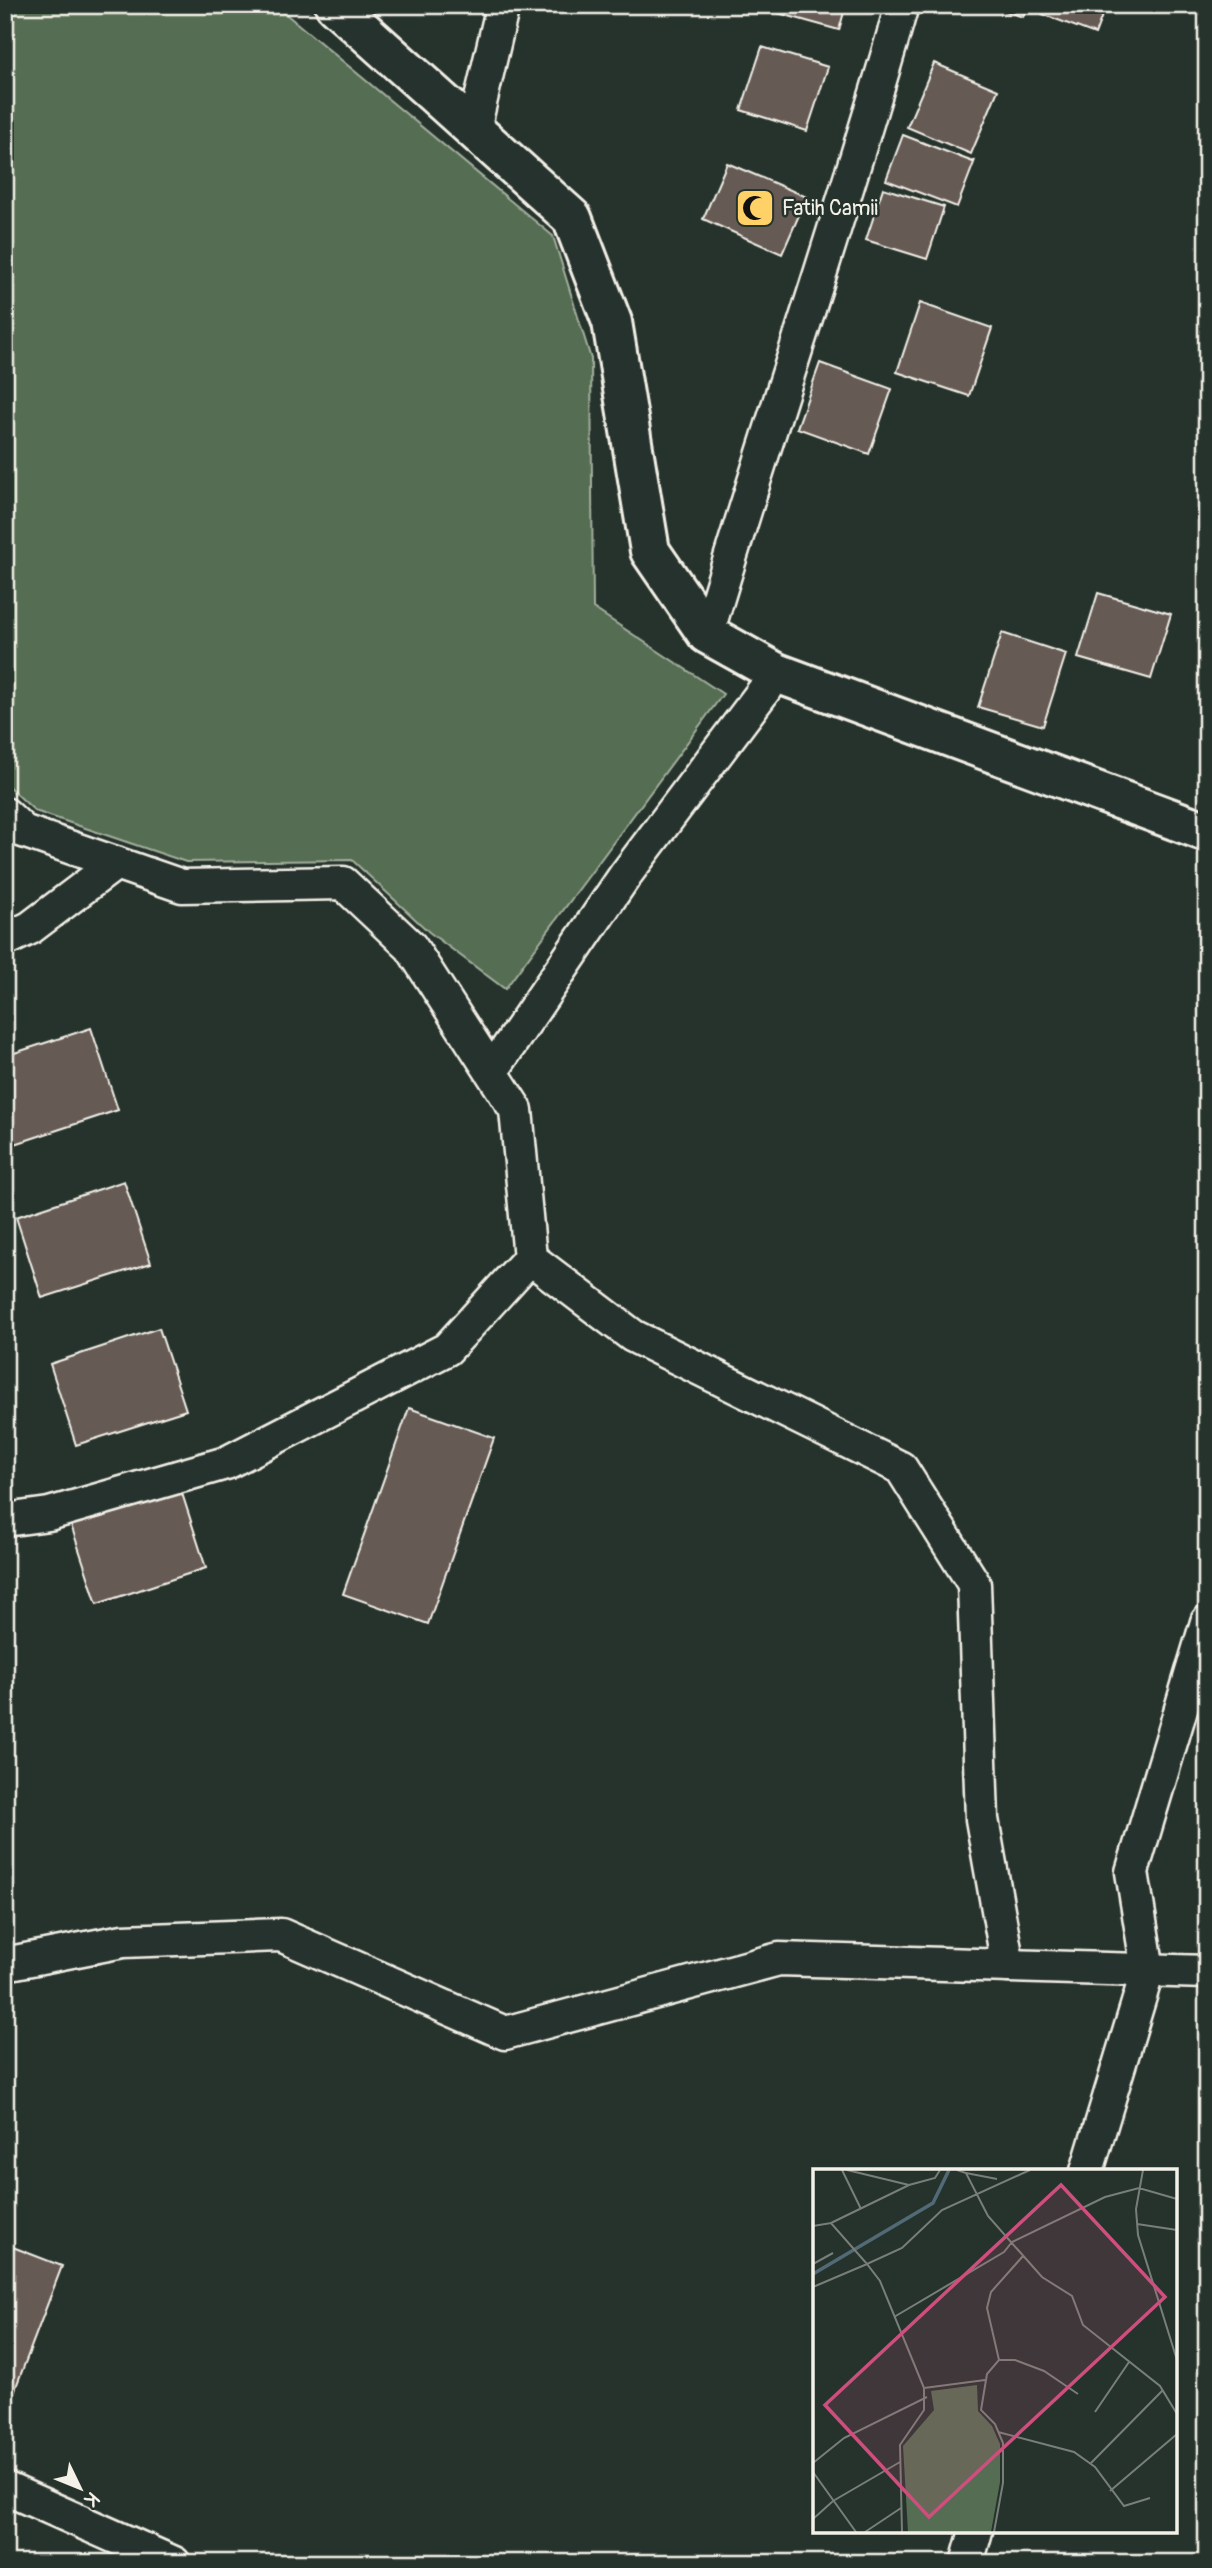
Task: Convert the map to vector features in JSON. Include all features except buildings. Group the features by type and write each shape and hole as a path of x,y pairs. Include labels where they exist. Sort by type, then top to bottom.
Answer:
{"street":[{"path":"335,5 572,218 612,322 650,551 707,634 777,673 1207,832"},
{"path":"474,129 503,5"},
{"path":"707,634 770,422 856,168 902,5"},
{"path":"492,1071 626,874 777,673"},
{"path":"5,814 23,831 182,886 343,883 411,947 516,1110 530,1258 633,1336 901,1468 974,1584 982,1819 1008,1966"},
{"path":"5,940 30,928 116,863"},
{"path":"5,1520 49,1514 226,1463 447,1349 530,1258"},
{"path":"1088,2169 1149,1970 1132,1872 1207,1622"},
{"path":"5,1964 123,1941 281,1936 505,2033 779,1959 1207,1972"},
{"path":"5,2488 174,2563"},
{"path":"967,2563 975,2533"}],"green space":[{"path":"5,5 275,5 553,236 591,359 593,608 723,694 505,989 429,932 352,860 186,862 35,811 5,783"}],"place":[{"name":"Fatih Camii","path":"755,208"}]}
